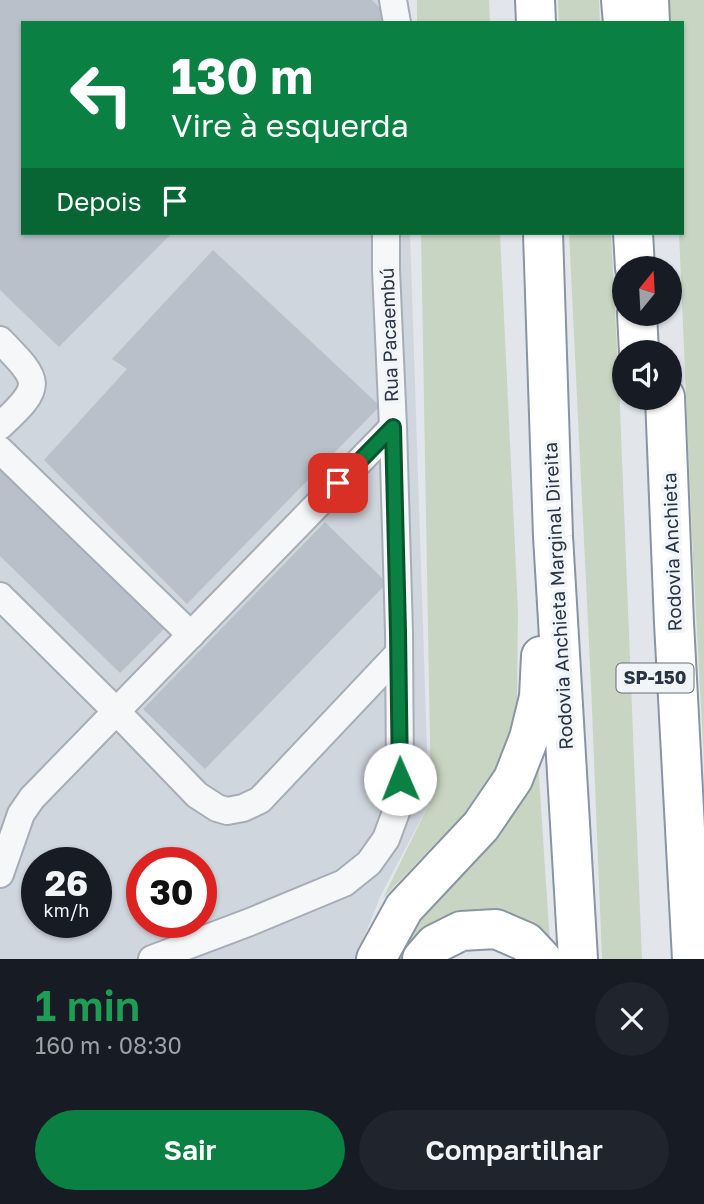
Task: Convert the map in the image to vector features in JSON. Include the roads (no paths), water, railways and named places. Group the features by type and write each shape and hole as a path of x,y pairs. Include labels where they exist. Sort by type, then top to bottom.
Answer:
{"highway":[{"path":"536,0 536,21"},
{"path":"621,0 622,21"},
{"path":"649,0 650,21"},
{"name":"Rodovia Anchieta Marginal Direita","path":"543,235 554,536 578,959"},
{"path":"633,235 634,256"},
{"path":"659,235 660,256"},
{"name":"Rodovia Anchieta","path":"643,410 665,959"},
{"name":"Rodovia Anchieta","path":"666,410 692,959"},
{"path":"376,959 404,908 481,826 513,779 529,738 539,697 554,536"},
{"path":"674,623 704,854"},
{"path":"422,959 435,944 461,931 496,929 526,942 542,959"}],"street":[{"path":"393,0 397,21"},
{"name":"Rua Pacaembú","path":"152,959 344,883 369,863 386,839 396,812 400,779 398,654 386,235"},
{"path":"0,340 24,364 33,379 32,390 19,409 0,426"},
{"path":"0,874 21,814 32,798 393,427"},
{"path":"0,450 191,635"},
{"path":"0,596 197,795 227,811 243,808 260,800 398,654"}]}
